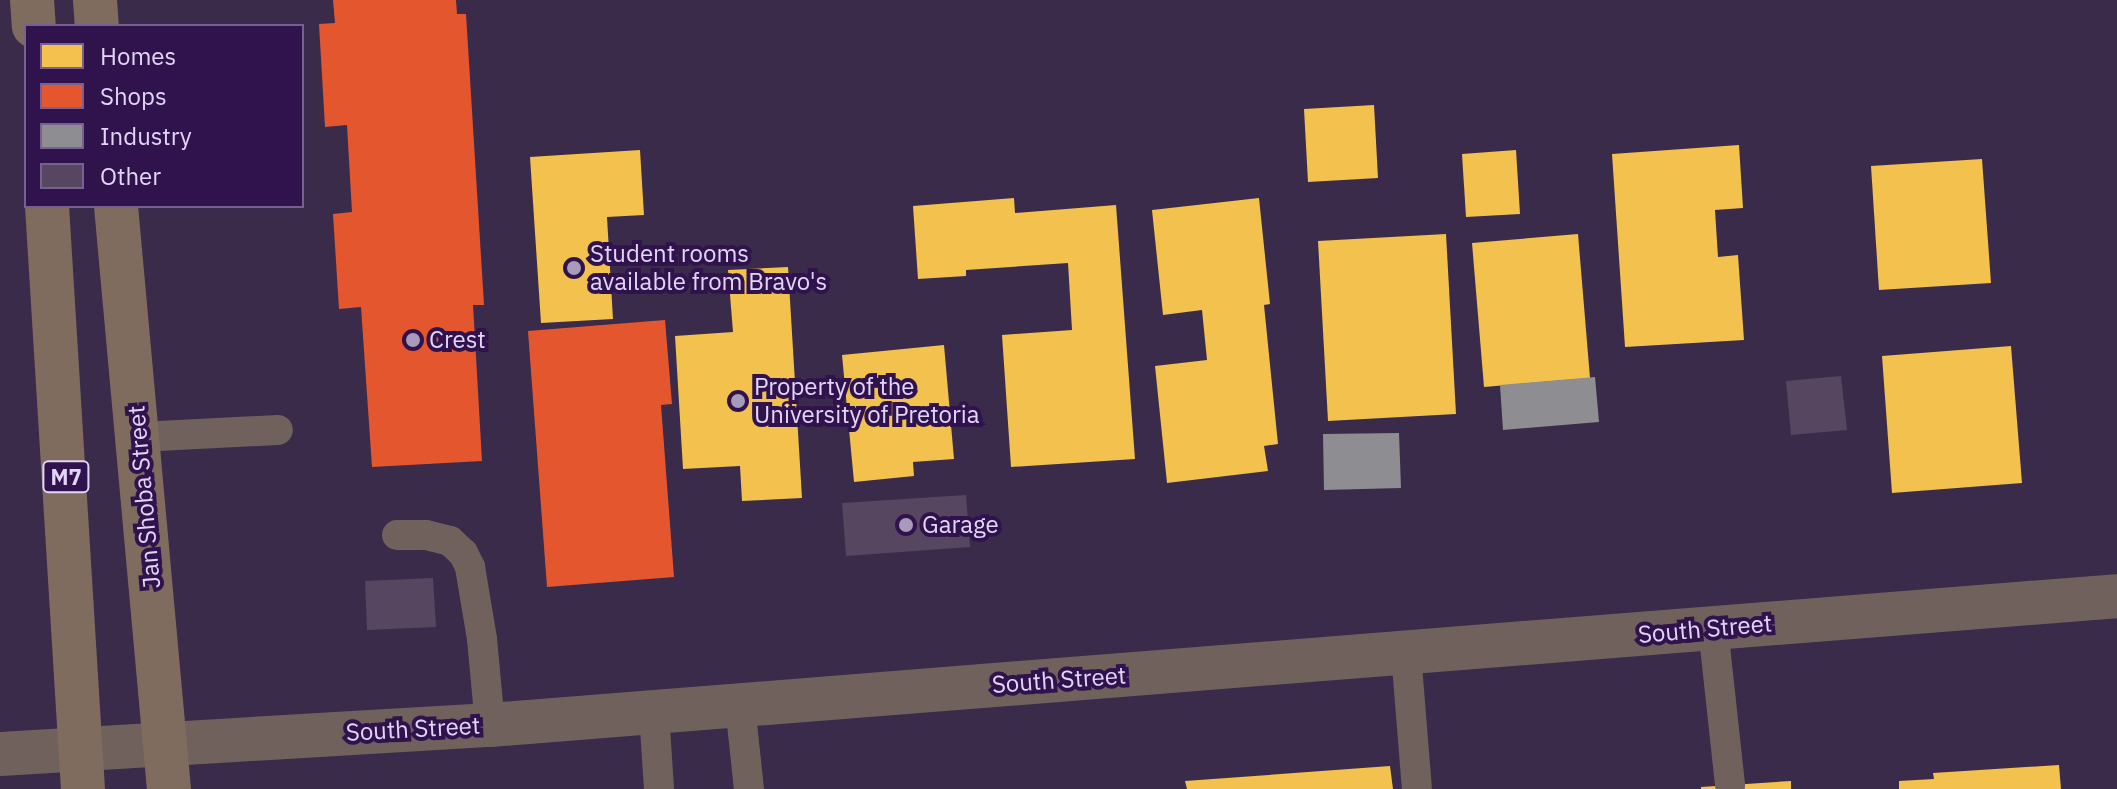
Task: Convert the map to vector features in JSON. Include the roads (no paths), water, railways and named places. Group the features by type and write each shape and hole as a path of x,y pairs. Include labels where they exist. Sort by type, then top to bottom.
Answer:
{"main road":[{"path":"32,0 34,24"},
{"path":"95,0 97,24"},
{"name":"M7","path":"47,208 82,768"},
{"name":"Jan Shoba Street","path":"116,208 169,789"}],"street":[{"name":"South Street","path":"0,754 82,768 166,742 654,713 2117,596"}],"lane":[{"path":"139,437 278,430"},
{"path":"397,535 426,535 450,541 463,553 470,567 482,639 490,725"},
{"path":"1713,628 1730,785"},
{"path":"1406,653 1417,789"},
{"path":"740,705 749,789"},
{"path":"654,713 659,789"}],"place":[{"name":"Student rooms available from Bravo's","path":"574,268"},
{"name":"Crest","path":"413,340"},
{"name":"Property of the University of Pretoria","path":"738,401"},
{"name":"Garage","path":"906,525"}]}
